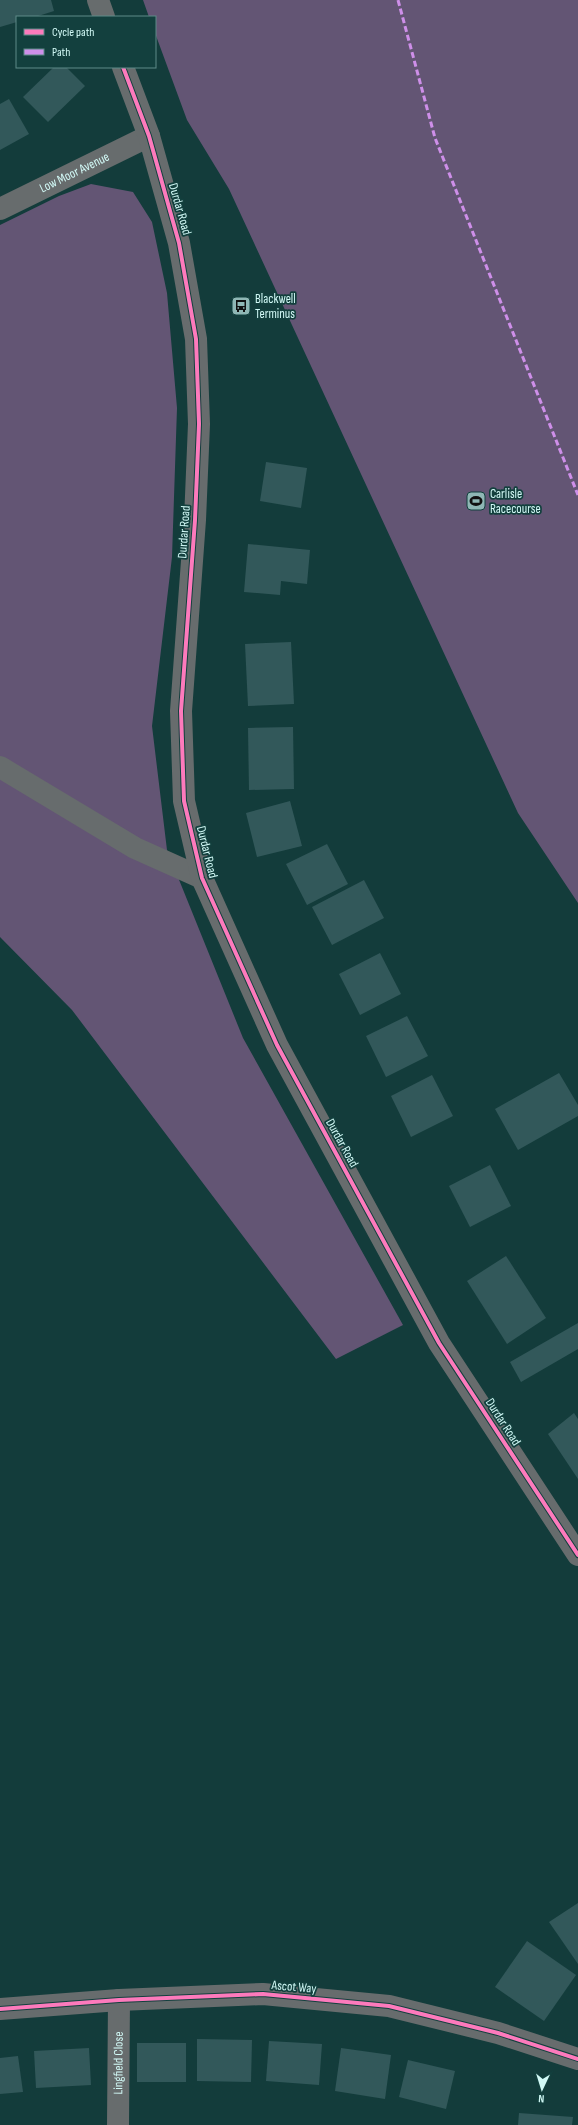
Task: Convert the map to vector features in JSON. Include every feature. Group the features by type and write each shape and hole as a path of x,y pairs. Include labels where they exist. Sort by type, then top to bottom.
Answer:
{"street":[{"path":"98,0 104,16"},
{"name":"Durdar Road","path":"123,68 149,136 179,243 196,340 199,424 195,520 182,711 184,801 202,878 277,1045 440,1343 578,1555"},
{"name":"Low Moor Avenue","path":"0,209 149,136"},
{"path":"0,767 135,848 202,878"},
{"name":"Ascot Way","path":"0,2009 120,2000 263,1994 390,2006 498,2033 578,2059"},
{"name":"Lingfield Close","path":"118,2125 120,2000"}],"shaded area":[{"name":"Carlisle Racecourse","path":"143,0 578,0 578,903 518,813 229,189 187,120 156,36 156,16 149,16"},
{"path":"91,184 133,192 152,222 167,293 177,408 172,557 152,726 167,850 243,1038 403,1325 336,1359 72,1010 0,937 0,225 59,196"}],"building":[{"path":"0,0 51,0 54,11 38,16 16,16 16,22 0,27"},
{"path":"53,68 67,68 85,86 48,122 23,97"},
{"path":"9,99 29,134 0,150 0,104"},
{"path":"266,462 307,468 301,508 260,501"},
{"path":"248,544 310,550 307,584 281,581 280,595 244,592"},
{"path":"291,642 294,704 248,706 245,644"},
{"path":"293,727 294,789 249,790 248,728"},
{"path":"290,801 302,846 257,857 246,813"},
{"path":"327,844 348,884 307,905 286,864"},
{"path":"364,880 384,918 332,945 312,907"},
{"path":"380,953 401,994 360,1015 339,974"},
{"path":"407,1016 428,1056 386,1077 366,1036"},
{"path":"559,1073 578,1105 578,1116 518,1150 495,1109"},
{"path":"432,1075 453,1116 411,1137 391,1096"},
{"path":"490,1165 511,1206 470,1227 449,1186"},
{"path":"506,1256 546,1318 507,1344 467,1281"},
{"path":"578,1323 578,1349 521,1382 510,1362"},
{"path":"574,1413 578,1419 578,1479 548,1434"},
{"path":"578,1903 578,1964 549,1922"},
{"path":"527,1941 576,1975 544,2021 495,1987"},
{"path":"197,2039 252,2040 251,2082 197,2081"},
{"path":"269,2041 322,2044 319,2085 266,2081"},
{"path":"137,2043 186,2043 186,2082 137,2082"},
{"path":"89,2048 91,2085 36,2088 34,2051"},
{"path":"341,2048 391,2055 385,2099 335,2091"},
{"path":"18,2056 23,2092 0,2094 0,2058"},
{"path":"408,2060 455,2071 446,2109 399,2097"},
{"path":"519,2113 573,2117 572,2125 518,2125"}],"marked path":[{"path":"398,0 435,138 578,495"}],"cycle path":[{"path":"123,68 149,136 179,243 196,339 199,424 195,520 181,711 184,801 202,878 277,1045 439,1343 578,1555"},
{"path":"0,2009 119,2000 263,1994 389,2006 498,2033 578,2059"}],"place":[{"name":"Blackwell Terminus","path":"241,306"},
{"name":"Carlisle Racecourse","path":"476,501"}]}
